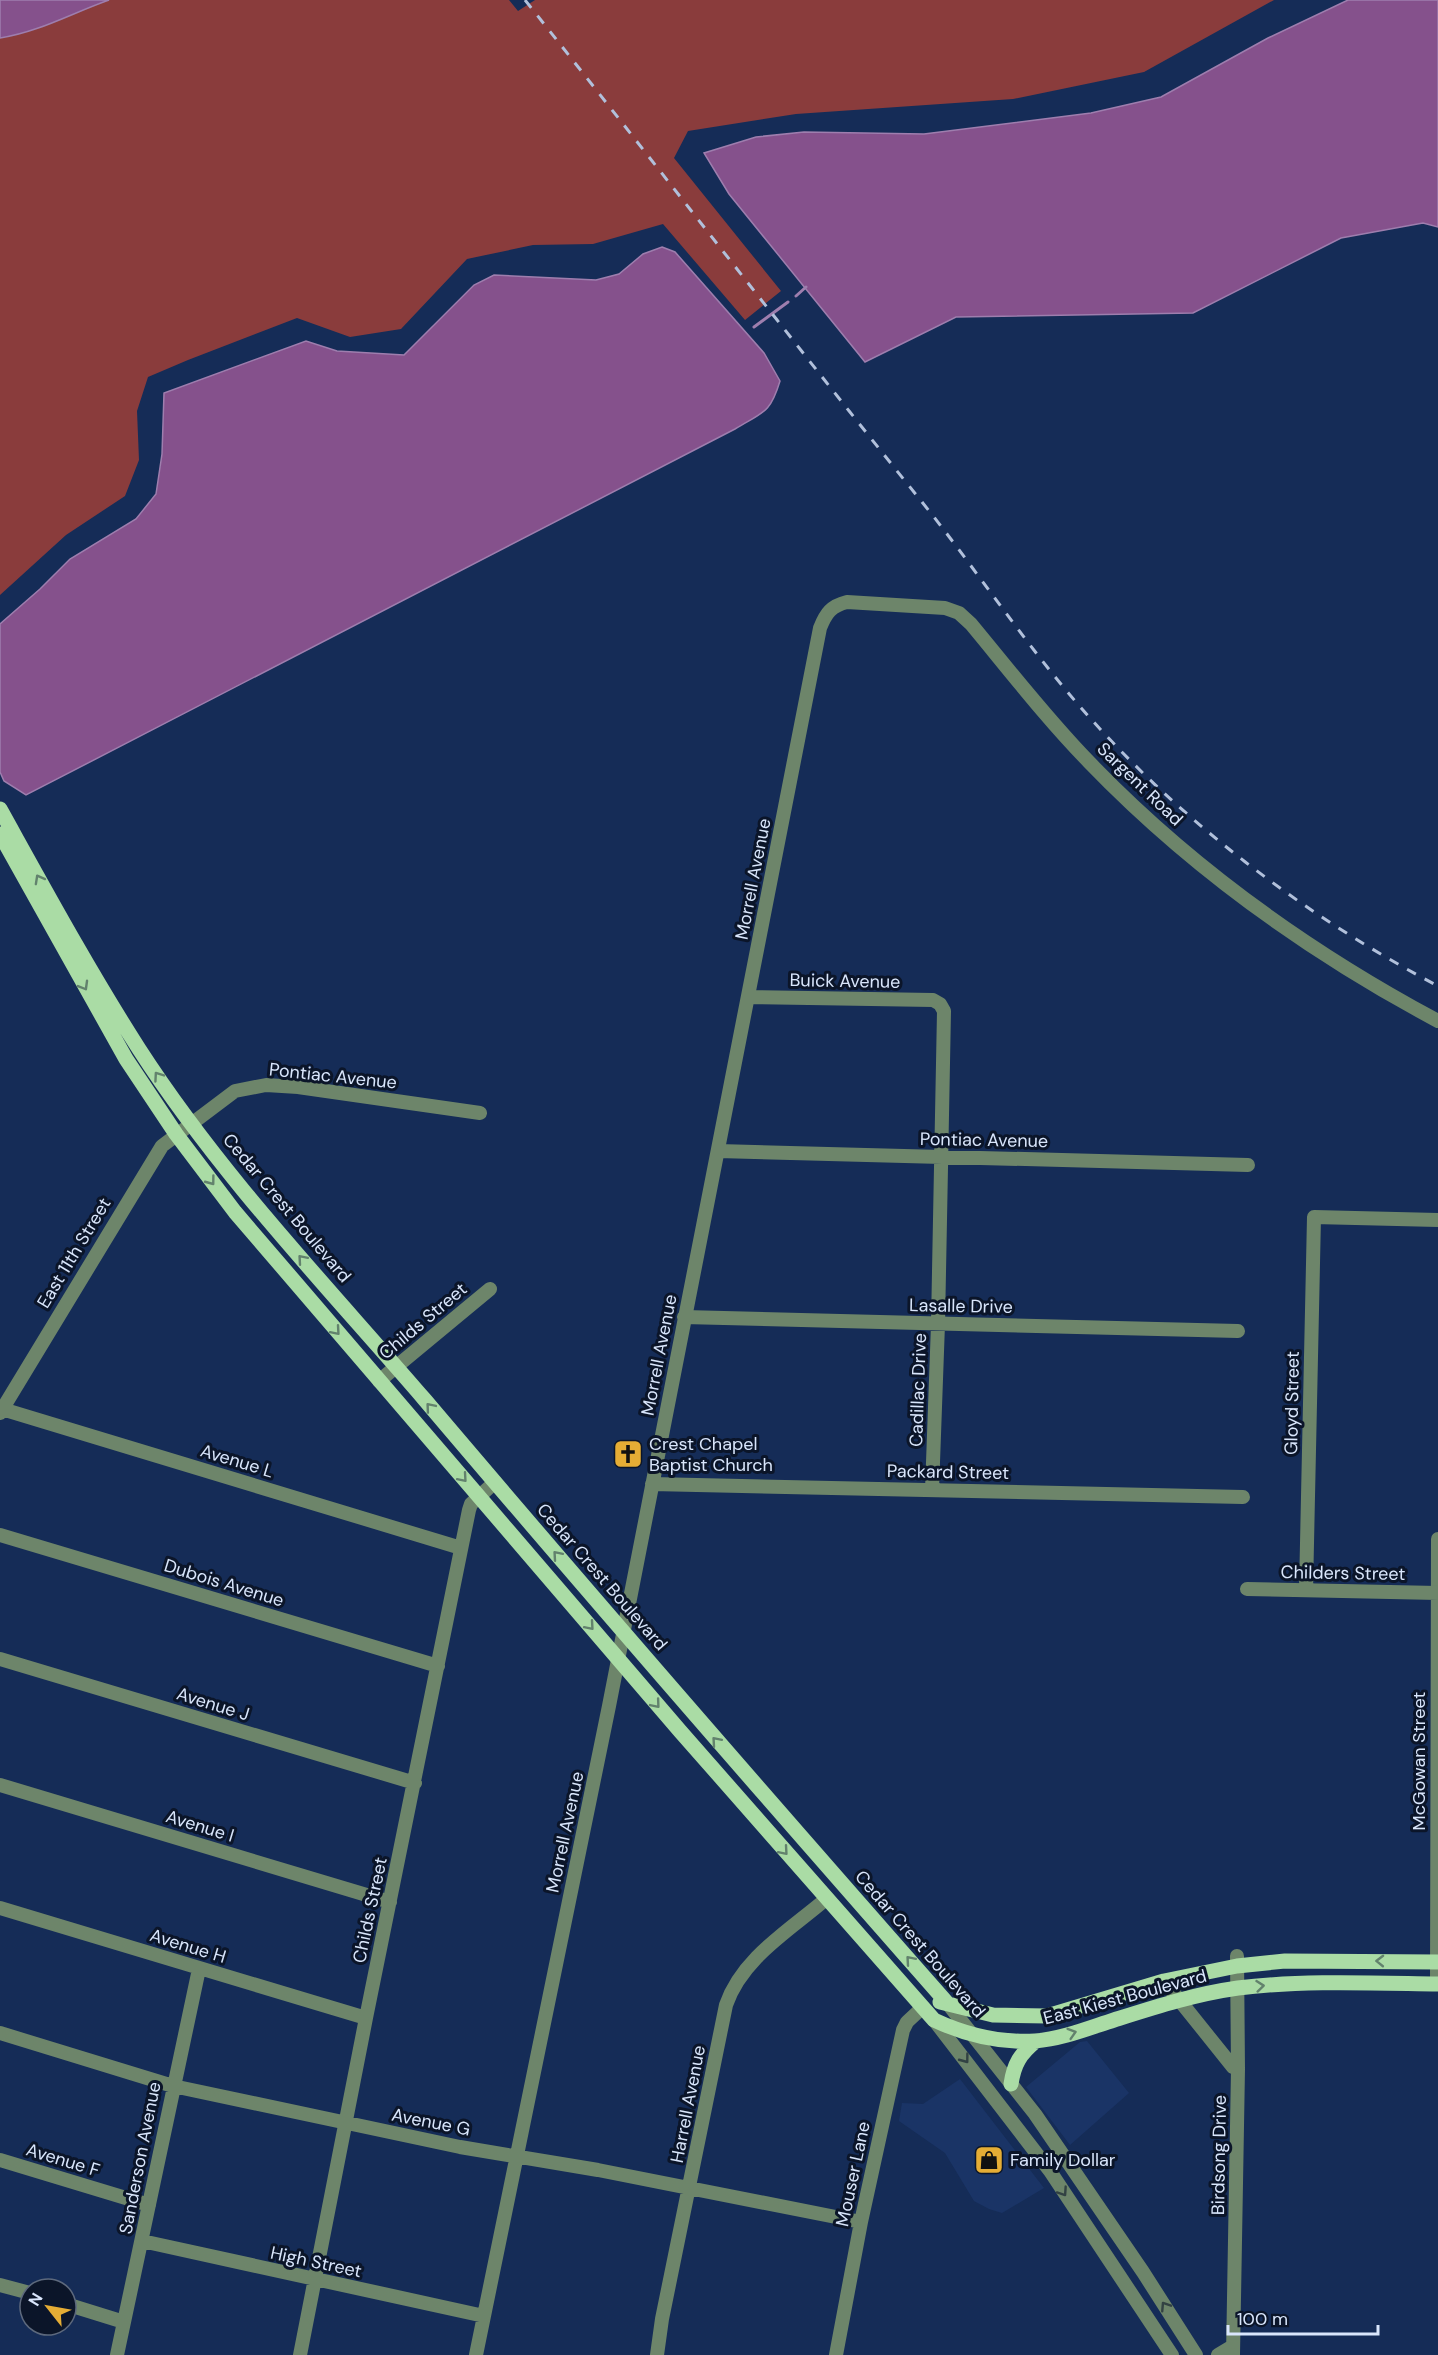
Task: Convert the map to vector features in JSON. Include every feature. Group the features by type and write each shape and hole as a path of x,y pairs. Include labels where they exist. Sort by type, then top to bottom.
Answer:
{"main road":[{"name":"Cedar Crest Boulevard","path":"0,809 126,1059 176,1134 235,1212 618,1659 934,2020"},
{"name":"Cedar Crest Boulevard","path":"0,834 139,1049 192,1123 257,1207 396,1366 683,1704 948,2004"},
{"path":"826,1899 843,1884"},
{"name":"East Kiest Boulevard","path":"948,2004 993,2015 1047,2016 1237,1961 1437,1962"},
{"name":"East Kiest Boulevard","path":"934,2020 973,2035 1036,2041 1062,2036 1179,2000 1238,1988 1284,1984 1437,1984"},
{"path":"922,2008 928,2003 948,2004"},
{"path":"1011,2084 1014,2066 1022,2052 1036,2041"}],"street":[{"name":"Sargent Road","path":"829,611 836,605 847,602 931,606 959,613 972,624 1046,715 1089,763 1225,886 1323,955 1438,1021"},
{"name":"Morrell Avenue","path":"476,2355 618,1659 820,628 829,611"},
{"name":"Buick Avenue","path":"749,997 933,1000 940,1004"},
{"name":"Cadillac Drive","path":"933,1490 944,1011 940,1004"},
{"name":"Pontiac Avenue","path":"192,1123 235,1091 266,1085 298,1087 480,1113"},
{"name":"East 11th Street","path":"1,1411 142,1176 162,1146 192,1123"},
{"name":"Pontiac Avenue","path":"718,1151 1248,1165"},
{"name":"Gloyd Street","path":"1306,1590 1314,1217 1438,1220"},
{"name":"Childs Street","path":"379,1381 490,1289"},
{"name":"Lasalle Drive","path":"684,1317 1238,1331"},
{"name":"Avenue L","path":"1,1411 461,1548"},
{"name":"Childs Street","path":"300,2355 469,1510 478,1496 495,1482"},
{"name":"Packard Street","path":"652,1484 1243,1497"},
{"name":"Dubois Avenue","path":"0,1535 438,1666"},
{"name":"McGowan Street","path":"1437,1984 1438,1539"},
{"name":"Childers Street","path":"1247,1588 1438,1593"},
{"name":"Avenue J","path":"0,1659 415,1783"},
{"name":"Avenue I","path":"0,1785 390,1902"},
{"name":"Harrell Avenue","path":"657,2355 731,1989 747,1967 826,1899"},
{"name":"Avenue H","path":"0,1908 366,2018"},
{"name":"Birdsong Drive","path":"1233,2351 1238,2069 1237,1961"},
{"name":"Sanderson Avenue","path":"117,2355 199,1969"},
{"path":"1164,1981 1233,2067 1238,2069"},
{"name":"Cedar Crest Boulevard","path":"948,2004 1035,2114 1198,2354"},
{"name":"Mouser Lane","path":"836,2355 861,2222 903,2030 907,2022 922,2008"},
{"name":"Cedar Crest Boulevard","path":"934,2020 1050,2171 1172,2355"},
{"name":"Avenue G","path":"0,2033 173,2086 346,2124 861,2222"},
{"path":"1017,2127 1035,2114"},
{"name":"Avenue F","path":"0,2160 149,2205"},
{"path":"1050,2171 1066,2160"},
{"name":"High Street","path":"142,2241 484,2316"},
{"path":"0,2284 18,2290"},
{"path":"78,2308 124,2322"},
{"path":"1218,2355 1233,2351"}],"shaded area":[{"path":"0,0 109,0 42,27 0,38"},
{"path":"109,0 509,0 518,11 535,0 1274,0 1144,72 1013,99 796,114 688,131 674,158 781,291 745,320 663,224 593,244 533,245 467,259 401,329 350,337 297,318 148,377 137,411 139,460 125,496 66,535 0,595 0,38 42,27"},
{"path":"1348,0 1438,0 1438,227 1423,223 1341,238 1193,313 956,317 865,362 729,194 704,153 756,137 804,132 924,134 1091,113 1161,97 1268,38"},
{"path":"662,247 675,252 764,353 780,381 773,400 764,411 735,429 26,795 4,781 0,772 0,624 70,559 136,519 156,494 162,454 164,393 306,341 337,351 404,355 474,285 494,275 596,280 619,274 643,254"},
{"path":"1087,2041 1129,2093 1070,2145 1026,2087 1080,2042"},
{"path":"960,2079 1044,2188 1002,2213 974,2201 945,2153 899,2121 902,2103 923,2104"}],"waterway":[{"path":"796,296 806,287"},
{"path":"754,327 788,302"}],"railway":[{"path":"525,0 942,527 1036,653 1115,745 1199,824 1244,861 1339,928 1438,986"}],"place":[{"name":"Crest Chapel Baptist Church","path":"628,1454"},
{"name":"Family Dollar","path":"989,2160"}]}
